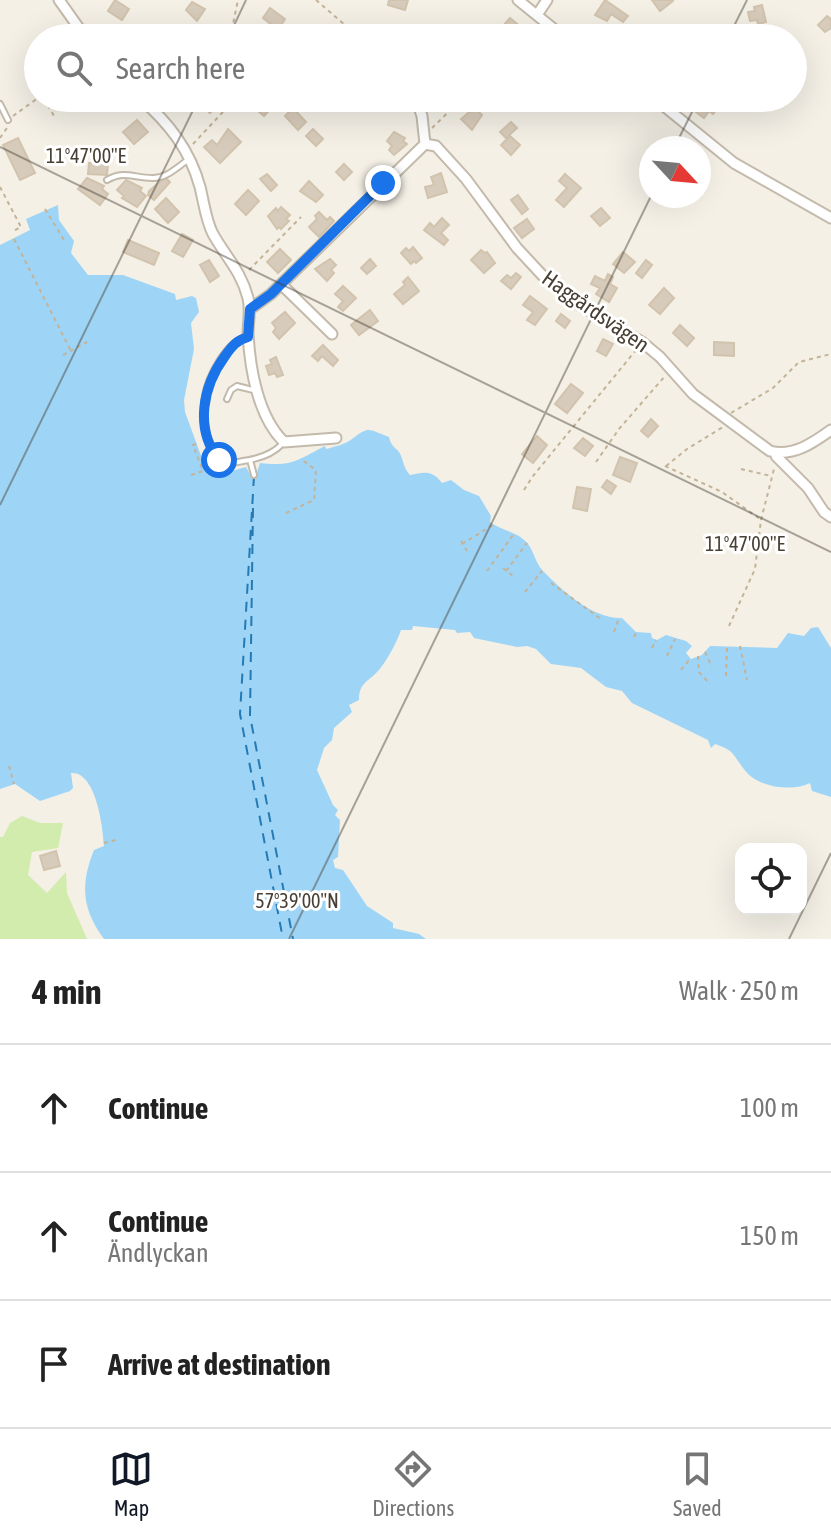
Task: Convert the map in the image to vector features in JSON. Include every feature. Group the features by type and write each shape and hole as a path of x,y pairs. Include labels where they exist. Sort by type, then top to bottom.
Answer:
{"street":[{"path":"59,0 76,24"},
{"path":"518,0 548,24"},
{"path":"541,18 547,0"},
{"path":"155,112 188,155 213,234 232,259 241,278 250,309 248,337 252,368 272,429 284,442 336,438"},
{"path":"250,309 259,305 281,284 425,139 421,112"},
{"path":"671,112 734,163 831,218"},
{"name":"Haggårdsvägen","path":"425,139 436,146 466,179 517,248 543,276 576,303 642,342 684,386 766,449 777,452 800,449 831,430"},
{"path":"281,284 332,334"},
{"path":"776,456 831,517"}],"lane":[{"path":"0,104 8,120"},
{"path":"107,180 128,173 155,178 170,172 188,155"},
{"path":"248,337 232,346 209,382 204,403 208,439 219,460 225,463 269,454 284,442"},
{"path":"227,399 237,386 259,392"},
{"path":"250,460 254,475"}],"path":[{"path":"233,24 238,0"},
{"path":"316,0 344,24"},
{"path":"536,24 541,18"},
{"path":"0,138 8,120 24,108"},
{"path":"52,112 54,116"},
{"path":"188,155 224,112"},
{"path":"425,139 450,112"},
{"path":"0,187 21,227 13,231"},
{"path":"45,209 64,240"},
{"path":"241,278 301,217"},
{"path":"14,239 71,351"},
{"path":"63,355 87,342"},
{"path":"524,490 642,342"},
{"path":"761,520 722,492 665,466 728,421 742,404 773,388 799,362 831,354"},
{"path":"596,462 619,429 670,370"},
{"path":"191,475 203,471 193,445 196,444"},
{"path":"729,626 755,569 761,520 776,456"},
{"path":"286,513 314,500 316,470 301,459"},
{"path":"741,469 773,477"},
{"path":"467,551 462,542 493,525"},
{"path":"487,571 513,535"},
{"path":"514,577 504,569 527,543"},
{"path":"525,592 542,571"},
{"path":"551,583 601,619"},
{"path":"579,611 582,606"},
{"path":"614,632 619,618"},
{"path":"667,656 675,639"},
{"path":"652,648 656,640"},
{"path":"740,646 747,680"},
{"path":"726,676 727,648"},
{"path":"705,652 712,667"},
{"path":"698,656 699,672 710,684"},
{"path":"681,670 690,659"},
{"path":"9,766 14,784"},
{"path":"104,843 116,840"}],"green space":[{"path":"22,816 40,823 63,823 58,848 32,852 28,875 47,893 66,872 67,893 87,939 0,939 0,837 3,837 10,823"}],"water":[{"path":"58,205 59,220 74,241 71,253 88,275 123,275 175,294 176,300 196,298 199,312 191,323 194,349 184,400 185,412 207,472 221,471 221,474 246,467 251,476 256,475 260,463 294,461 325,446 326,449 340,445 362,432 372,431 389,437 410,475 431,474 442,483 451,480 479,496 491,516 490,522 523,539 543,571 578,602 600,614 622,618 636,632 651,633 652,638 657,640 666,635 686,641 692,646 686,653 691,659 702,655 710,646 777,648 788,633 804,636 811,628 818,627 831,648 831,797 812,791 810,783 789,788 753,778 727,749 715,744 711,748 708,740 632,703 622,691 606,687 581,668 551,664 536,649 474,638 470,632 413,626 412,630 401,630 382,666 361,688 359,700 349,705 352,712 334,728 332,740 324,748 317,770 338,810 335,815 340,820 338,857 333,860 335,868 343,870 367,906 393,923 393,928 419,934 426,939 104,939 87,907 85,886 90,863 94,850 104,846 96,802 87,781 71,773 73,788 70,791 40,801 15,784 0,789 0,245 30,230 26,219"}],"building":[{"path":"115,0 129,9 122,20 108,11"},
{"path":"389,0 408,0 405,10 388,5"},
{"path":"605,0 628,16 623,22 611,14 607,21 595,15"},
{"path":"652,0 672,0 673,1 660,11"},
{"path":"192,2 205,9 197,21 186,10"},
{"path":"762,5 766,22 758,24 757,20 750,21 748,12"},
{"path":"270,8 285,19 282,24 270,24 263,18"},
{"path":"827,16 831,19 831,28 825,32 818,25"},
{"path":"289,112 297,112 306,122 298,130 285,116"},
{"path":"469,112 482,115 472,130 461,119"},
{"path":"137,120 148,132 134,144 123,132"},
{"path":"511,122 517,128 506,138 500,132"},
{"path":"228,129 241,142 220,163 204,147 212,140 217,145"},
{"path":"313,129 323,139 316,146 306,136"},
{"path":"394,132 405,138 403,141 407,144 394,155 387,141"},
{"path":"510,136 520,145 511,155 501,145"},
{"path":"18,138 35,173 20,180 3,145"},
{"path":"89,163 108,163 107,175 88,174"},
{"path":"344,164 352,172 344,180 336,172"},
{"path":"441,173 447,192 428,198 425,187 434,185 431,177"},
{"path":"267,174 277,185 271,191 260,179"},
{"path":"565,174 581,188 564,207 556,200 567,188 559,181"},
{"path":"165,177 170,182 154,200 148,195 149,191"},
{"path":"87,178 104,186 102,189 108,194 100,205 78,189"},
{"path":"126,180 142,188 140,191 146,196 137,207 122,198 124,196 117,190"},
{"path":"309,181 323,195 316,202 300,191"},
{"path":"248,190 259,201 246,215 235,204"},
{"path":"518,195 528,209 522,214 511,200"},
{"path":"166,198 179,212 168,223 155,209"},
{"path":"281,207 290,215 286,219 289,221 277,229 268,216"},
{"path":"601,208 610,218 600,226 591,216"},
{"path":"319,212 327,220 330,217 334,221 319,237 309,227"},
{"path":"442,218 449,225 441,233 448,240 444,245 424,230 430,223 434,227"},
{"path":"527,219 534,229 522,238 514,228"},
{"path":"182,234 193,240 183,257 172,251"},
{"path":"128,240 159,253 154,265 123,252"},
{"path":"413,247 422,258 411,264 401,253"},
{"path":"280,249 291,260 278,273 267,262"},
{"path":"481,250 487,252 495,263 484,273 471,260"},
{"path":"623,252 635,262 624,273 613,264"},
{"path":"330,259 336,265 327,281 315,269"},
{"path":"370,259 376,266 367,274 361,268"},
{"path":"209,260 219,276 210,282 200,265"},
{"path":"646,260 652,265 642,278 636,273"},
{"path":"516,273 521,277 511,289 501,281 507,275 511,278"},
{"path":"608,274 613,277 610,284 617,288 609,302 596,294 600,288 591,284 595,276 605,281"},
{"path":"408,277 419,291 403,304 394,294 405,285 403,282"},
{"path":"343,286 356,298 343,311 338,307 343,301 335,294"},
{"path":"664,288 674,298 660,314 649,305"},
{"path":"530,296 547,309 535,325 527,320 533,312 523,305"},
{"path":"370,310 378,321 359,335 351,325"},
{"path":"285,312 295,323 279,339 273,332 276,328 272,323"},
{"path":"561,314 570,321 565,328 556,321"},
{"path":"680,325 694,338 687,346 673,333"},
{"path":"603,339 613,344 606,356 597,351"},
{"path":"714,342 734,343 734,356 714,355"},
{"path":"323,345 338,360 333,366 322,356 318,361 312,356"},
{"path":"276,357 283,375 277,377 275,373 269,375 266,366 272,364 270,360"},
{"path":"571,384 583,393 567,413 555,404"},
{"path":"651,419 658,426 648,437 641,431"},
{"path":"537,436 547,445 533,463 522,454"},
{"path":"583,438 593,446 585,456 574,448"},
{"path":"620,457 637,463 630,482 613,475"},
{"path":"607,480 616,486 611,494 602,487"},
{"path":"577,487 591,489 587,511 573,508"},
{"path":"56,851 60,866 44,870 40,856"}],"ferry route":[{"path":"254,476 240,714 283,939"},
{"path":"253,508 250,716 293,939"}],"route":[{"path":"219,460 208,439 204,419 205,394 216,368 232,346 248,337 250,309 271,294 383,183"}]}
